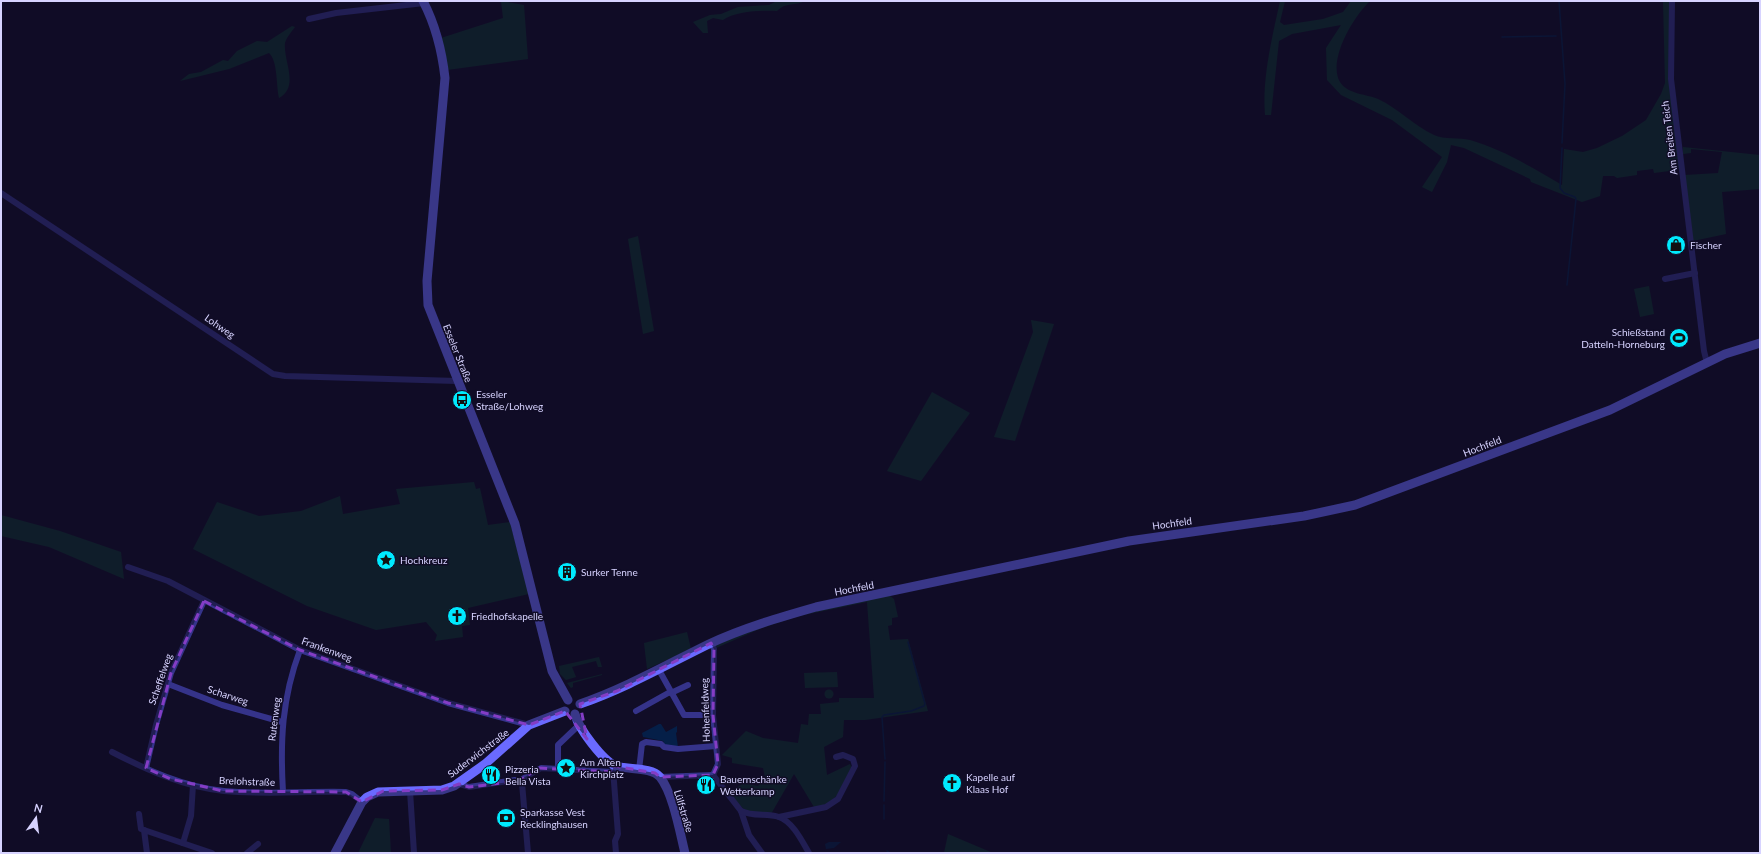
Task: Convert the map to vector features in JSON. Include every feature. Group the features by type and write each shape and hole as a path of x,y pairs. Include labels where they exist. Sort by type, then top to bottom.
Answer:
{"street":[{"name":"Am Breiten Teich","path":"1672,1 1672,79 1704,351 1707,363"},
{"path":"308,19 336,12 423,2"},
{"name":"Esseler Straße","path":"423,2 437,34 442,52 445,78 426,281 428,305 515,524 552,672 568,700"},
{"name":"Lohweg","path":"1,193 273,374 285,376 458,381"},
{"path":"1665,279 1695,272"},
{"name":"Hochfeld","path":"580,704 617,691 711,643 782,617 849,600 1129,541 1304,516 1354,505 1610,410 1707,363 1741,348 1760,342"},
{"name":"Frankenweg","path":"128,567 168,581 300,650 448,703 529,725"},
{"name":"Scheffelweg","path":"146,768 168,684 186,637 204,601"},
{"name":"Hohenfeldweg","path":"711,643 714,649 713,715 718,764 713,775"},
{"name":"Rutenweg","path":"282,792 280,753 282,722 293,670 300,650"},
{"path":"658,670 684,715 713,715"},
{"name":"Scharweg","path":"168,684 222,705 282,722"},
{"path":"636,711 670,692 688,685"},
{"path":"575,699 580,704 579,710 575,714 568,714 565,711 565,705 568,700 575,699"},
{"name":"Suderwichstraße","path":"362,802 367,797 378,792 442,790 459,784 521,734 529,725 565,711"},
{"path":"575,714 578,725 613,768 618,834 615,841 616,853"},
{"path":"558,768 558,745 578,725"},
{"path":"639,770 642,744 646,742 678,749 716,746"},
{"name":"Brelohstraße","path":"112,752 171,779 193,785 240,792 346,792 352,794 362,802"},
{"path":"741,811 747,814 779,817 826,807 838,800 855,766 853,759 843,755 836,757"},
{"path":"521,784 540,768 613,768 655,773 660,777 713,775 741,811 749,835 762,853"},
{"name":"Lülfstraße","path":"660,777 665,785 673,808 685,853"},
{"path":"459,784 469,787 515,780 521,784"},
{"path":"521,784 528,853"},
{"path":"184,843 191,816 193,785"},
{"path":"410,791 414,853"},
{"path":"335,853 362,802"},
{"path":"139,814 141,829 212,853"},
{"path":"779,817 796,831 809,853"},
{"path":"144,830 147,853"},
{"path":"247,853 258,844"}],"highlighted area":[{"path":"204,601 300,650 448,703 529,725 565,711 587,739 580,704 617,691 711,643 714,649 713,715 718,764 713,775 660,777 655,773 614,766 612,772 539,768 519,781 469,787 459,784 442,790 383,791 362,802 346,792 223,791 171,779 146,768 171,673"}],"green space":[{"path":"501,1 524,5 528,59 447,70 441,38 503,18"},
{"path":"777,1 805,1 783,6 777,11 741,13 723,20 713,18 707,21 708,33 703,33 693,22 710,15 721,14 738,7 769,5"},
{"path":"1280,1 1285,1 1280,22 1284,25 1323,19 1343,12 1351,1 1370,1 1350,27 1340,51 1337,62 1337,73 1343,86 1357,93 1378,99 1438,137 1470,140 1494,148 1562,185 1564,149 1583,152 1597,148 1622,136 1646,120 1661,94 1665,83 1663,1 1670,1 1670,79 1681,166 1677,170 1654,173 1653,169 1637,171 1637,175 1617,178 1614,176 1603,176 1600,196 1582,202 1531,182 1530,179 1464,148 1451,145 1447,162 1432,192 1422,187 1442,157 1392,120 1341,95 1327,80 1326,48 1341,25 1292,34 1279,41 1271,115 1265,115 1264,101 1266,72"},
{"path":"292,26 295,27 285,43 290,80 289,87 279,98 274,62 269,53 229,69 180,81 189,74 201,72 223,60 228,61 237,51 257,41 267,42"},
{"path":"1683,147 1760,155 1760,189 1722,192 1726,234 1693,241 1685,175 1718,173 1722,152 1691,149 1691,153 1683,154"},
{"path":"638,236 654,331 643,334 628,239"},
{"path":"1649,286 1654,314 1640,317 1634,289"},
{"path":"1031,320 1054,324 1015,441 994,437 1033,332"},
{"path":"932,392 970,413 921,481 887,471"},
{"path":"474,482 476,489 480,488 488,525 510,522 529,594 468,608 470,625 462,626 463,637 435,641 437,635 426,622 376,630 307,606 193,549 217,502 259,516 301,511 340,496 343,514 400,504 396,489"},
{"path":"1,515 60,531 121,552 124,579 49,547 1,536"},
{"path":"889,595 894,599 898,617 892,618 892,625 888,626 890,640 908,639 928,711 865,720 844,720 843,737 824,747 827,775 850,764 852,768 846,782 834,799 822,806 814,807 794,774 771,814 747,811 730,793 743,783 758,786 765,777 763,768 732,763 732,758 722,755 746,731 763,738 798,743 801,724 808,725 809,714 821,714 820,704 839,702 839,698 874,698 867,602 799,616 762,628 716,648 716,645 774,620"},
{"path":"687,632 691,649 647,669 644,643"},
{"path":"599,657 602,667 598,667 596,661 572,667 576,677 566,680 560,674 559,666"},
{"path":"837,672 838,687 805,688 804,673"},
{"path":"602,674 573,683 573,687 571,688 567,683"},
{"path":"829,689 834,694 829,699 824,694"},
{"path":"375,818 389,819 391,853 358,853"},
{"path":"948,834 993,853 944,853"}],"water":[{"path":"661,724 666,732 677,726 676,733 678,747 665,745 663,741 643,737 642,733"},
{"path":"829,842 841,842 834,848 826,849 825,844"}],"waterway":[{"path":"1559,1 1565,84 1562,143"},
{"path":"1502,37 1556,36"},
{"path":"1562,148 1560,188 1564,193 1575,197 1576,199 1567,285"},
{"path":"885,759 882,717 884,715 911,711 924,706 925,704 908,642"},
{"path":"884,801 885,762"},
{"path":"884,805 884,819"}],"place":[{"name":"Fischer","path":"1676,245"},
{"name":"Schießstand Datteln-Horneburg","path":"1679,338"},
{"name":"Esseler Straße/Lohweg","path":"462,400"},
{"name":"Hochkreuz","path":"386,560"},
{"name":"Surker Tenne","path":"567,572"},
{"name":"Friedhofskapelle","path":"457,616"},
{"name":"Am Alten Kirchplatz","path":"566,768"},
{"name":"Pizzeria Bella Vista","path":"491,775"},
{"name":"Kapelle auf Klaas Hof","path":"952,783"},
{"name":"Bauernschänke Wetterkamp","path":"706,785"},
{"name":"Sparkasse Vest Recklinghausen","path":"506,818"}]}
